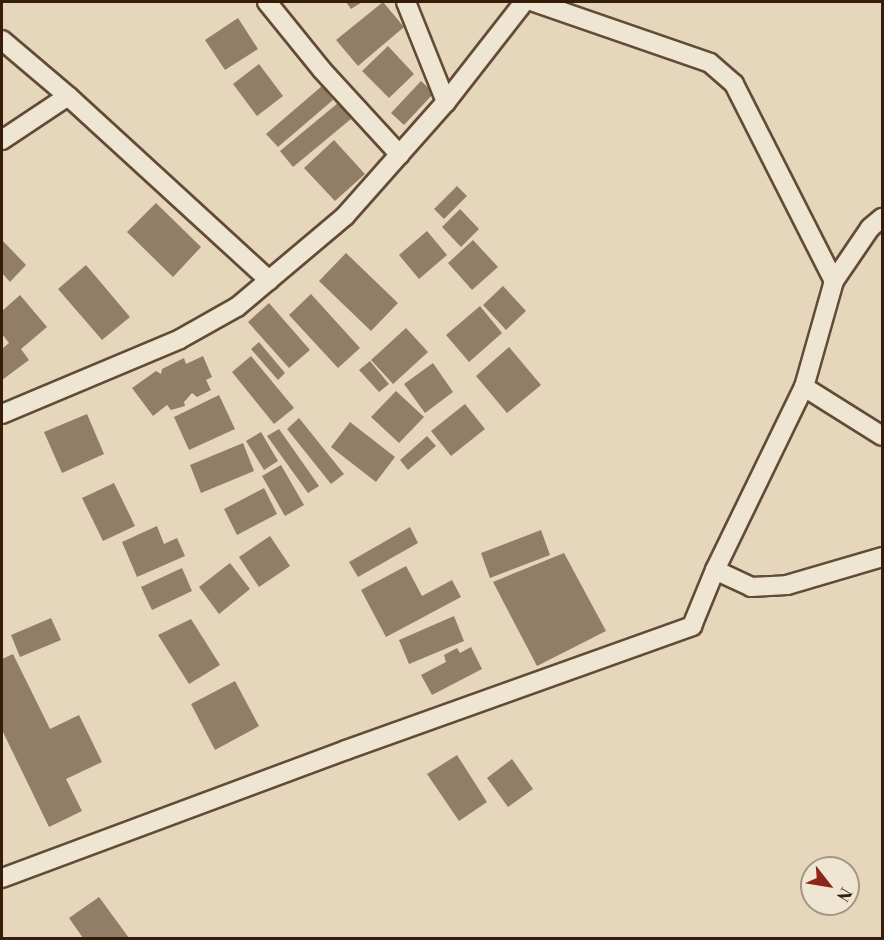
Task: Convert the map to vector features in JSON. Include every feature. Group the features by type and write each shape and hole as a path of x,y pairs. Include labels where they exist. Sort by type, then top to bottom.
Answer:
{"street":[{"path":"267,2 322,70 400,155"},
{"path":"406,2 446,102"},
{"path":"2,414 180,339 237,307 345,216 446,102 524,2"},
{"path":"534,2 710,63 734,84 834,281"},
{"path":"2,40 68,96 269,280"},
{"path":"2,140 68,96"},
{"path":"2,878 324,758 692,626 715,570 804,387 834,281 870,228 882,218"},
{"path":"804,387 882,436"},
{"path":"715,570 751,587 787,585 882,557"}],"building":[{"path":"346,2 362,2 351,9"},
{"path":"383,2 404,27 358,66 336,40"},
{"path":"238,18 258,49 225,70 205,40"},
{"path":"388,46 414,74 389,98 362,71"},
{"path":"259,64 283,96 257,116 233,84"},
{"path":"421,81 434,93 404,125 391,113"},
{"path":"322,86 333,100 278,147 266,134"},
{"path":"338,103 351,119 293,167 280,151"},
{"path":"334,140 365,174 335,201 304,168"},
{"path":"457,186 467,196 444,219 434,209"},
{"path":"156,203 201,247 173,277 127,232"},
{"path":"460,209 479,229 461,247 442,227"},
{"path":"427,231 447,255 419,279 399,255"},
{"path":"2,240 26,265 10,282 2,273"},
{"path":"473,240 498,267 472,290 448,263"},
{"path":"346,253 398,303 371,331 319,281"},
{"path":"86,265 130,317 102,340 58,289"},
{"path":"503,286 526,311 506,330 483,305"},
{"path":"311,294 360,348 338,368 289,315"},
{"path":"20,295 47,327 21,349 29,360 2,380 2,349 9,343 2,334 2,311"},
{"path":"269,303 310,350 289,368 248,322"},
{"path":"480,306 502,333 469,362 446,335"},
{"path":"406,328 428,352 393,384 371,360"},
{"path":"259,342 285,373 278,380 251,349"},
{"path":"509,347 541,385 507,413 476,376"},
{"path":"203,356 212,377 206,380 211,390 197,397 192,393 184,402 185,406 171,410 167,405 153,416 132,388 156,371 161,374 162,369 184,358 186,364"},
{"path":"251,356 294,408 274,424 232,372"},
{"path":"370,361 389,384 379,392 359,370"},
{"path":"433,363 453,392 425,413 404,384"},
{"path":"396,391 424,417 399,443 371,417"},
{"path":"219,395 235,429 189,450 174,417"},
{"path":"465,404 485,429 451,456 431,431"},
{"path":"87,414 104,454 62,473 44,432"},
{"path":"299,418 344,474 331,484 287,429"},
{"path":"350,422 395,457 376,482 331,447"},
{"path":"279,429 319,486 308,493 267,436"},
{"path":"261,432 278,461 264,470 246,441"},
{"path":"427,436 436,446 408,470 400,460"},
{"path":"243,443 254,471 201,493 190,465"},
{"path":"281,465 304,505 285,516 262,476"},
{"path":"114,483 135,526 103,541 82,498"},
{"path":"264,488 277,514 237,535 224,509"},
{"path":"157,526 164,544 177,538 185,556 137,577 122,542"},
{"path":"410,527 418,543 358,577 349,562"},
{"path":"541,530 550,555 490,578 481,553"},
{"path":"270,536 290,566 259,587 239,557"},
{"path":"564,553 606,631 537,666 493,582"},
{"path":"230,563 250,589 219,614 199,587"},
{"path":"406,566 422,596 452,580 461,597 386,637 361,590"},
{"path":"182,568 192,591 152,610 141,587"},
{"path":"454,616 464,641 409,664 399,640"},
{"path":"51,618 61,640 20,657 11,635"},
{"path":"191,619 220,665 189,684 158,635"},
{"path":"471,647 482,669 432,695 421,675 446,662 444,655 457,648 460,653"},
{"path":"13,654 50,729 79,715 102,762 66,779 82,811 49,827 2,730 2,659"},
{"path":"235,681 259,726 215,750 191,704"},
{"path":"457,755 487,802 459,821 427,774"},
{"path":"512,759 533,789 508,807 487,778"},
{"path":"99,897 129,938 83,938 69,918"}]}
